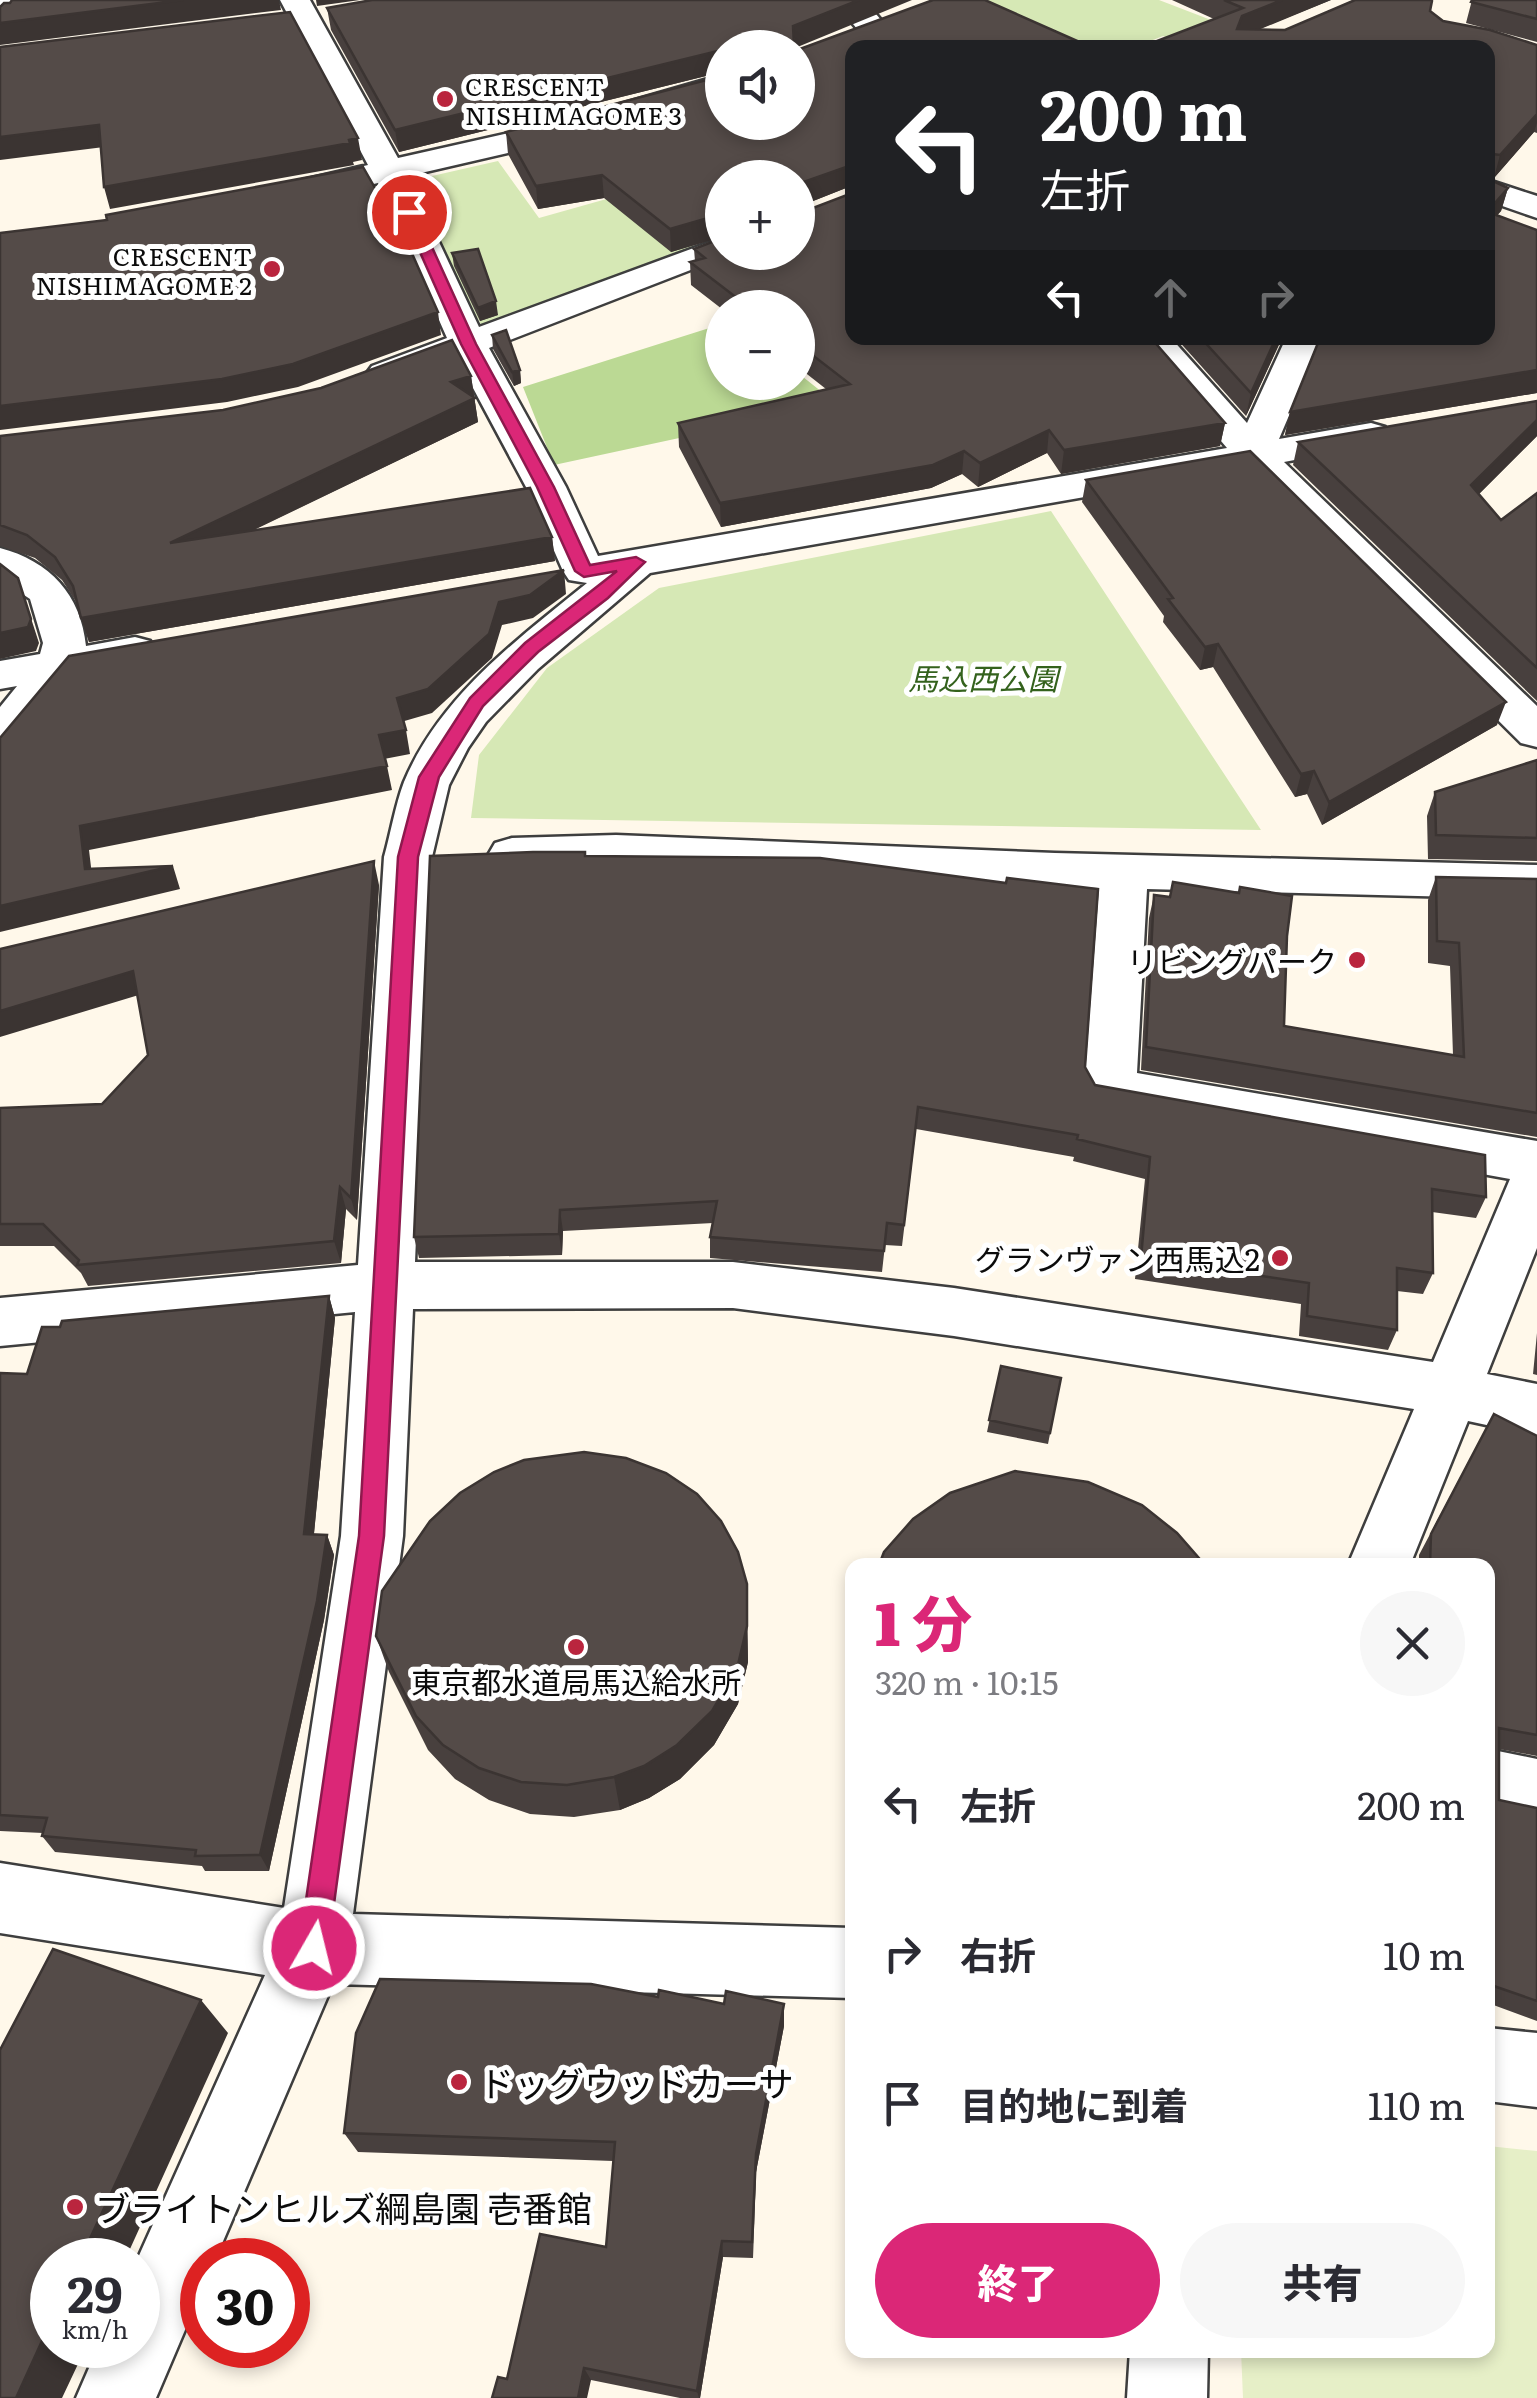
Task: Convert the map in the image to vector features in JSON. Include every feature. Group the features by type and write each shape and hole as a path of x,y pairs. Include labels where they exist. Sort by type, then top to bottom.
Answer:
{"street":[{"path":"0,12 11,0"},
{"path":"848,0 883,39 906,18"},
{"path":"294,15 343,16"},
{"path":"294,15 388,171 468,344 564,575 1404,429"},
{"path":"269,197 570,129 705,89"},
{"path":"1495,193 1537,208"},
{"path":"345,388 705,255"},
{"path":"1157,345 1253,454 1537,732"},
{"path":"1253,454 1301,345"},
{"path":"0,561 49,592 65,643 58,664 0,738"},
{"path":"116,2398 314,1948 372,1536 384,1286 429,777 477,702 532,648 636,562"},
{"path":"0,675 174,644"},
{"path":"422,859 654,853 1124,872 1537,882"},
{"path":"1124,872 1110,1090 1537,1162"},
{"path":"1382,1558 1537,1180"},
{"path":"0,1322 384,1286 733,1285 954,1312 1449,1391 1537,1410"},
{"path":"1495,1783 1537,1792"},
{"path":"0,1898 314,1948 845,1963"},
{"path":"1495,2066 1537,2070"},
{"path":"1167,2398 1170,2358"}],"green space":[{"path":"990,0 1159,0 1250,35 1225,40 1172,40 1163,36 1151,40 1061,40 980,4"},
{"path":"498,161 539,218 642,189 697,249 483,329 410,181"},
{"path":"705,329 705,400 815,400 815,387 837,404 554,465 523,387"},
{"name":"馬込西公園","path":"1051,511 1261,830 471,818 479,755 547,668 659,588"},
{"path":"1495,2147 1537,2151 1537,2398 1243,2398 1241,2358 1495,2358"}],"building":[{"path":"12,0 183,0 0,23 0,7"},
{"path":"372,0 859,0 793,26 793,30 705,30 705,54 395,130 327,8"},
{"path":"933,0 985,0 1075,40 845,40 845,167 815,178 815,160 705,160 705,219 670,229 602,175 536,186 506,132 705,80 705,140 815,140 815,43"},
{"path":"1224,0 1282,0 1242,16 1237,29 1285,30 1355,0 1431,0 1430,11 1443,21 1537,45 1537,114 1500,155 1495,154 1495,40 1160,40 1243,8"},
{"path":"1537,0 1537,19 1471,2"},
{"path":"290,12 358,138 349,140 350,143 104,187 99,125 0,137 0,47"},
{"path":"363,167 410,249 438,312 293,364 222,379 0,406 0,233 107,220 106,215"},
{"path":"1495,182 1508,188 1495,203"},
{"path":"845,196 845,345 1157,345 1225,423 1064,450 1049,430 980,463 964,451 933,465 720,503 678,423 779,400 815,400 815,392 850,384 815,357 815,290 727,290 690,262 705,258 705,270 815,270 815,207"},
{"path":"1495,215 1537,230 1537,370 1290,412 1317,345 1495,345"},
{"path":"705,245 705,258 694,249"},
{"path":"478,249 496,301 478,308 452,253"},
{"path":"506,330 520,370 512,372 492,335"},
{"path":"452,340 471,376 451,382 475,398 170,543 530,488 552,537 81,618 73,586 55,557 27,535 0,525 0,436 223,410 321,388"},
{"path":"1207,345 1273,345 1251,393"},
{"path":"1537,401 1537,420 1471,485 1501,520 1537,493 1537,668 1298,442"},
{"path":"1250,451 1506,702 1329,802 1314,771 1301,774 1218,644 1205,647 1086,480"},
{"path":"0,564 18,578 31,619 28,627 0,633"},
{"path":"564,570 530,595 499,602 489,634 428,689 397,698 406,730 379,735 387,766 80,826 85,869 173,866 0,906 0,738 69,656"},
{"path":"1537,760 1537,838 1436,835 1435,792"},
{"path":"533,852 820,858 1006,883 1007,878 1098,889 1085,1067 1095,1085 1485,1155 1486,1197 1432,1189 1433,1273 1397,1268 1397,1330 1307,1316 1309,1283 1141,1258 1150,1157 1077,1139 1078,1135 918,1107 904,1225 887,1223 884,1251 710,1237 717,1201 560,1210 559,1234 414,1237 430,856"},
{"path":"374,861 351,1198 340,1187 334,1241 77,1265 79,1260 43,1224 0,1224 0,1108 102,1104 148,1055 133,971 0,1011 0,949"},
{"path":"1436,877 1537,879 1537,1113 1146,1047 1154,895 1170,897 1173,882 1239,893 1240,887 1292,896 1284,1026 1464,1057 1459,943 1437,941"},
{"path":"329,1296 304,1534 327,1535 317,1601 260,1855 195,1856 196,1850 42,1836 47,1818 0,1815 0,1373 27,1374 42,1327 60,1327 62,1321"},
{"path":"1001,1366 1061,1378 1050,1433 989,1420"},
{"path":"1494,1414 1537,1436 1537,1735 1499,1728 1499,1800 1537,1808 1537,2001 1495,1986 1495,1558 1430,1558 1431,1534"},
{"name":"東京都水道局馬込給水所","path":"584,1452 626,1458 666,1473 697,1494 721,1521 738,1552 747,1584 747,1626 737,1669 712,1711 677,1745 644,1766 614,1777 567,1785 521,1782 479,1768 443,1745 416,1716 376,1636 382,1591 430,1521 460,1493 494,1472 524,1460"},
{"path":"1015,1471 1088,1482 1142,1505 1177,1533 1199,1558 882,1558 913,1519 950,1493"},
{"name":"ブライトンヒルズ綱島園 壱番館","path":"53,1949 201,2000 90,2238 30,2238 30,2367 16,2398 0,2398 0,2050"},
{"path":"380,1979 591,1984 658,1997 659,1990 724,2004 726,1991 784,2004 756,2154 752,2242 722,2241 697,2391 584,2368 578,2398 492,2398 498,2377 507,2379 540,2234 606,2247 615,2142 344,2133 356,2033"}],"place":[{"name":"CRESCENT NISHIMAGOME 3","path":"445,99"},
{"name":"CRESCENT NISHIMAGOME 2","path":"272,269"},
{"name":"リビングパーク","path":"1357,960"},
{"name":"グランヴァン西馬込2","path":"1280,1258"},
{"name":"東京都水道局馬込給水所","path":"576,1647"},
{"name":"ドッグウッドカーサ","path":"459,2082"},
{"name":"ブライトンヒルズ綱島園 壱番館","path":"75,2207"}],"route":[{"path":"314,1948 372,1536 408,857 429,777 477,702 532,648 636,562 584,571 546,487 468,344 409,212"}]}
